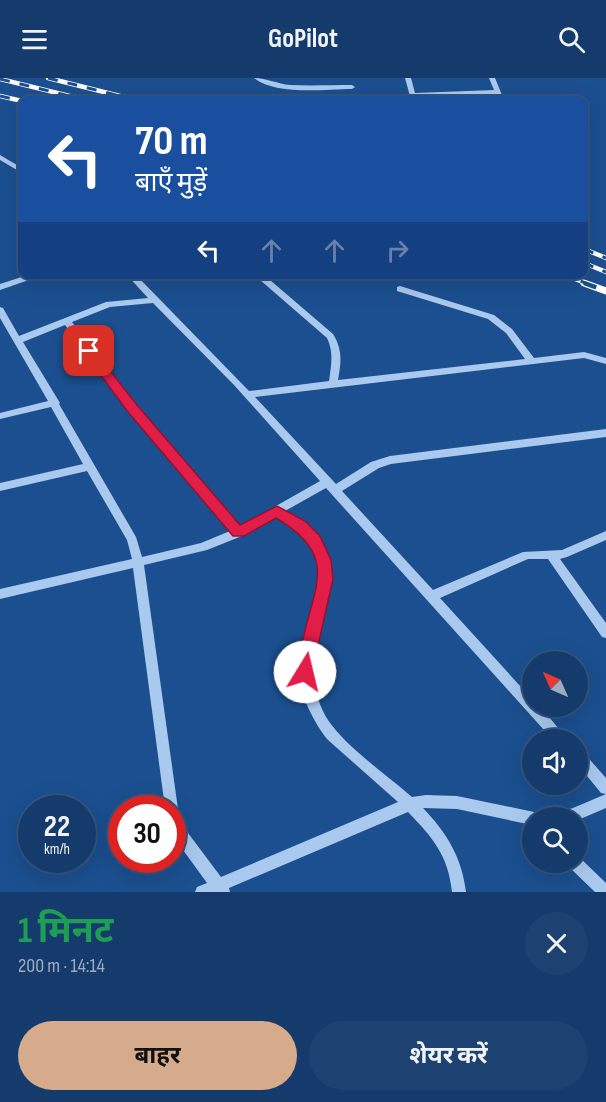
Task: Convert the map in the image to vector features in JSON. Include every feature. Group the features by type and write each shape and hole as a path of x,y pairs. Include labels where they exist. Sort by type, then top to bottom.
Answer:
{"street":[{"path":"256,78 270,84 353,91 350,78"},
{"path":"408,78 412,96"},
{"path":"492,78 500,96"},
{"path":"441,96 498,92"},
{"path":"0,157 18,168"},
{"path":"0,286 24,279"},
{"path":"135,279 248,394 552,729"},
{"path":"263,279 330,336 336,344 333,384"},
{"path":"400,289 491,317 515,336 531,361"},
{"path":"18,340 118,302 155,300"},
{"path":"0,310 132,540 138,561 170,795"},
{"path":"66,321 133,409 238,532"},
{"path":"248,394 584,355 606,361"},
{"path":"0,416 55,404"},
{"path":"0,594 203,546 238,532 277,511 390,460 606,433"},
{"path":"0,487 91,466"},
{"path":"277,511 300,525 315,540 324,560 325,579 305,672 322,722 336,740 410,804 447,848 459,880 459,892"},
{"path":"432,596 527,555 551,555 573,551 606,536"},
{"path":"551,555 606,633"},
{"path":"588,767 606,788"},
{"path":"202,892 220,889 410,804 430,799 451,800 522,817"},
{"path":"588,809 606,801"},
{"path":"186,842 220,889"},
{"path":"585,873 605,892"}],"railway":[{"path":"48,78 120,96"},
{"path":"0,79 70,96"},
{"path":"0,96 18,100"},
{"path":"588,251 606,258"},
{"path":"588,265 606,272"},
{"path":"575,279 588,284"},
{"path":"584,283 606,291"}],"route":[{"path":"89,351 133,409 238,532 277,511 300,525 315,540 324,560 325,579 305,672"}]}
